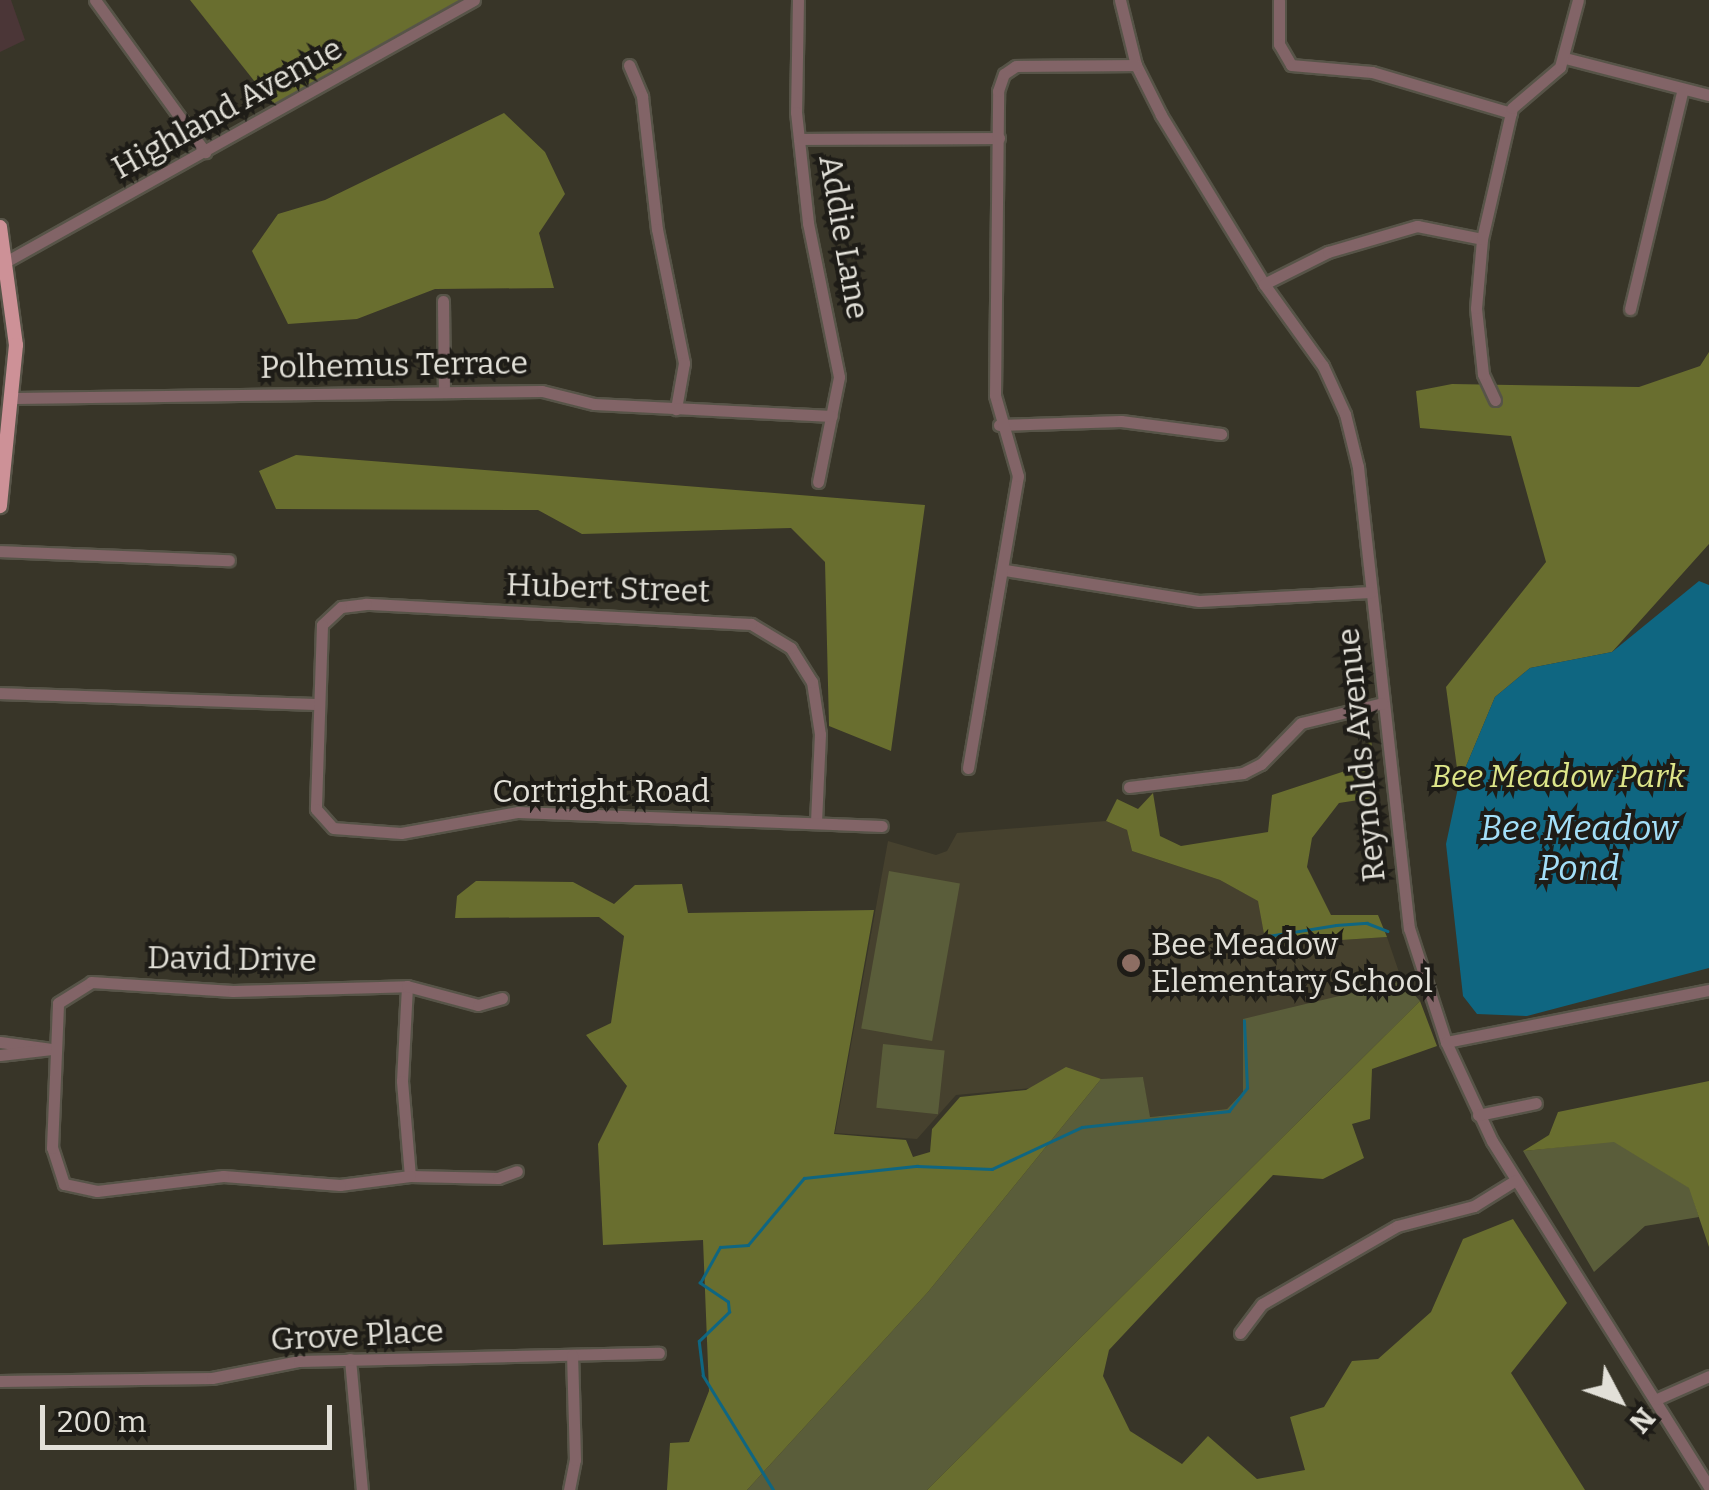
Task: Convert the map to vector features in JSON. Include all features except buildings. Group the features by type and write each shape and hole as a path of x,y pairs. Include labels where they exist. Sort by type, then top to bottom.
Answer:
{"main road":[{"path":"0,226 15,398 0,506"}],"street":[{"path":"95,0 204,152"},
{"name":"Highland Avenue","path":"4,264 474,0"},
{"name":"Addie Lane","path":"798,0 799,139 811,248 838,359 832,416 818,482"},
{"name":"Reynolds Avenue","path":"1120,0 1136,65 1264,284 1324,366 1345,414 1371,592 1412,941 1446,1042 1478,1115 1516,1180 1658,1399 1709,1487"},
{"path":"1279,0 1279,44 1291,65 1372,72 1511,113"},
{"path":"1496,400 1483,374 1478,321 1482,239 1511,113 1564,58 1578,0"},
{"path":"1564,58 1709,94"},
{"path":"968,768 1005,570 1018,476 999,425 998,91 1010,68 1136,65"},
{"path":"629,66 642,96 657,229 684,362 676,409"},
{"path":"1630,308 1683,89"},
{"path":"799,139 998,138"},
{"path":"1264,284 1328,252 1416,226 1482,239"},
{"path":"443,301 444,392"},
{"name":"Polhemus Terrace","path":"15,398 542,391 594,404 832,416"},
{"path":"999,425 1121,421 1220,434"},
{"path":"0,551 229,560"},
{"path":"1005,570 1199,602 1371,592"},
{"name":"Hubert Street","path":"317,704 322,626 335,610 354,604 751,624 791,648 812,682 820,734 816,822"},
{"path":"0,693 317,704"},
{"path":"1129,787 1243,772 1262,764 1301,723 1383,703"},
{"name":"Cortright Road","path":"317,704 316,808 339,830 422,831 518,812 882,826"},
{"name":"David Drive","path":"502,998 478,1004 407,986 233,991 91,982 58,1003 52,1049 54,1166 64,1184 76,1189 222,1176 340,1184 410,1176 498,1178 517,1171"},
{"path":"407,986 401,1048 410,1176"},
{"path":"1446,1042 1709,990"},
{"path":"0,1042 52,1049"},
{"path":"0,1055 52,1049"},
{"path":"1478,1115 1536,1103"},
{"path":"1240,1333 1262,1304 1397,1226 1474,1206 1516,1180"},
{"name":"Grove Place","path":"0,1382 212,1378 298,1361 659,1352"},
{"path":"569,1490 575,1460 572,1354"},
{"path":"350,1359 362,1490"},
{"path":"1658,1399 1709,1376"}],"shaded area":[{"path":"0,0 11,0 25,40 0,52"},
{"name":"Bee Meadow Elementary School","path":"1106,821 1127,830 1132,851 1220,880 1259,901 1266,945 1387,937 1402,981 1345,991 1245,1078 1243,1092 1227,1109 1149,1117 1143,1078 956,1095 917,1139 835,1133 888,841 936,855 947,851 957,833"}],"green space":[{"path":"190,0 467,0 278,111"},
{"path":"504,113 545,152 565,194 539,233 554,288 435,289 357,319 288,324 252,251 278,214 325,200"},
{"path":"1709,352 1709,544 1612,652 1530,668 1495,697 1459,783 1446,687 1546,562 1511,436 1420,428 1416,391 1452,384 1639,387 1700,366"},
{"path":"296,455 925,505 891,751 829,726 825,562 791,528 582,534 538,510 276,509 259,471"},
{"path":"1371,738 1378,797 1339,803 1312,838 1307,867 1331,915 1378,915 1387,937 1266,945 1258,901 1220,880 1132,851 1127,830 1106,821 1117,799 1138,809 1153,793 1160,836 1181,846 1268,832 1272,795 1345,771"},
{"path":"889,871 960,884 932,1041 861,1029"},
{"path":"476,881 573,882 614,904 635,885 682,884 688,913 874,910 834,1134 906,1140 913,1157 930,1152 932,1129 960,1097 1026,1090 1066,1067 1101,1079 928,1292 747,1490 667,1490 670,1443 689,1442 709,1391 703,1240 603,1245 598,1144 627,1086 586,1035 611,1023 624,936 599,917 455,918 457,896"},
{"path":"1402,981 1420,1001 927,1490 747,1490 928,1292 1101,1079 1143,1077 1150,1117 1227,1109 1243,1092 1243,1019"},
{"path":"1420,1001 1437,1046 1372,1069 1370,1119 1352,1124 1364,1158 1323,1179 1273,1175 1109,1350 1103,1376 1130,1431 1182,1464 1208,1436 1257,1479 1305,1470 1290,1417 1324,1407 1352,1361 1378,1359 1431,1312 1463,1239 1513,1219 1567,1303 1511,1373 1585,1490 927,1490"},
{"path":"883,1044 945,1050 938,1114 876,1108"},
{"path":"1709,1081 1709,1247 1689,1188 1614,1142 1523,1151 1549,1135 1558,1112"},
{"path":"1614,1141 1690,1188 1699,1217 1645,1226 1594,1272 1523,1151"}],"water":[{"name":"Bee Meadow Pond","path":"1699,581 1709,585 1709,968 1527,1016 1477,1014 1463,996 1446,844 1459,783 1495,697 1530,668 1612,652"}],"waterway":[{"path":"1244,953 1256,938 1336,925 1367,923 1388,931"},
{"path":"773,1490 703,1376 699,1341 729,1312 728,1302 700,1283 720,1247 748,1245 804,1178 917,1166 992,1169 1082,1127 1229,1111 1247,1088 1244,1021"}],"place":[{"name":"Bee Meadow Elementary School","path":"1131,963"}],"park label":[{"name":"Bee Meadow Park","path":"1558,776"}]}
